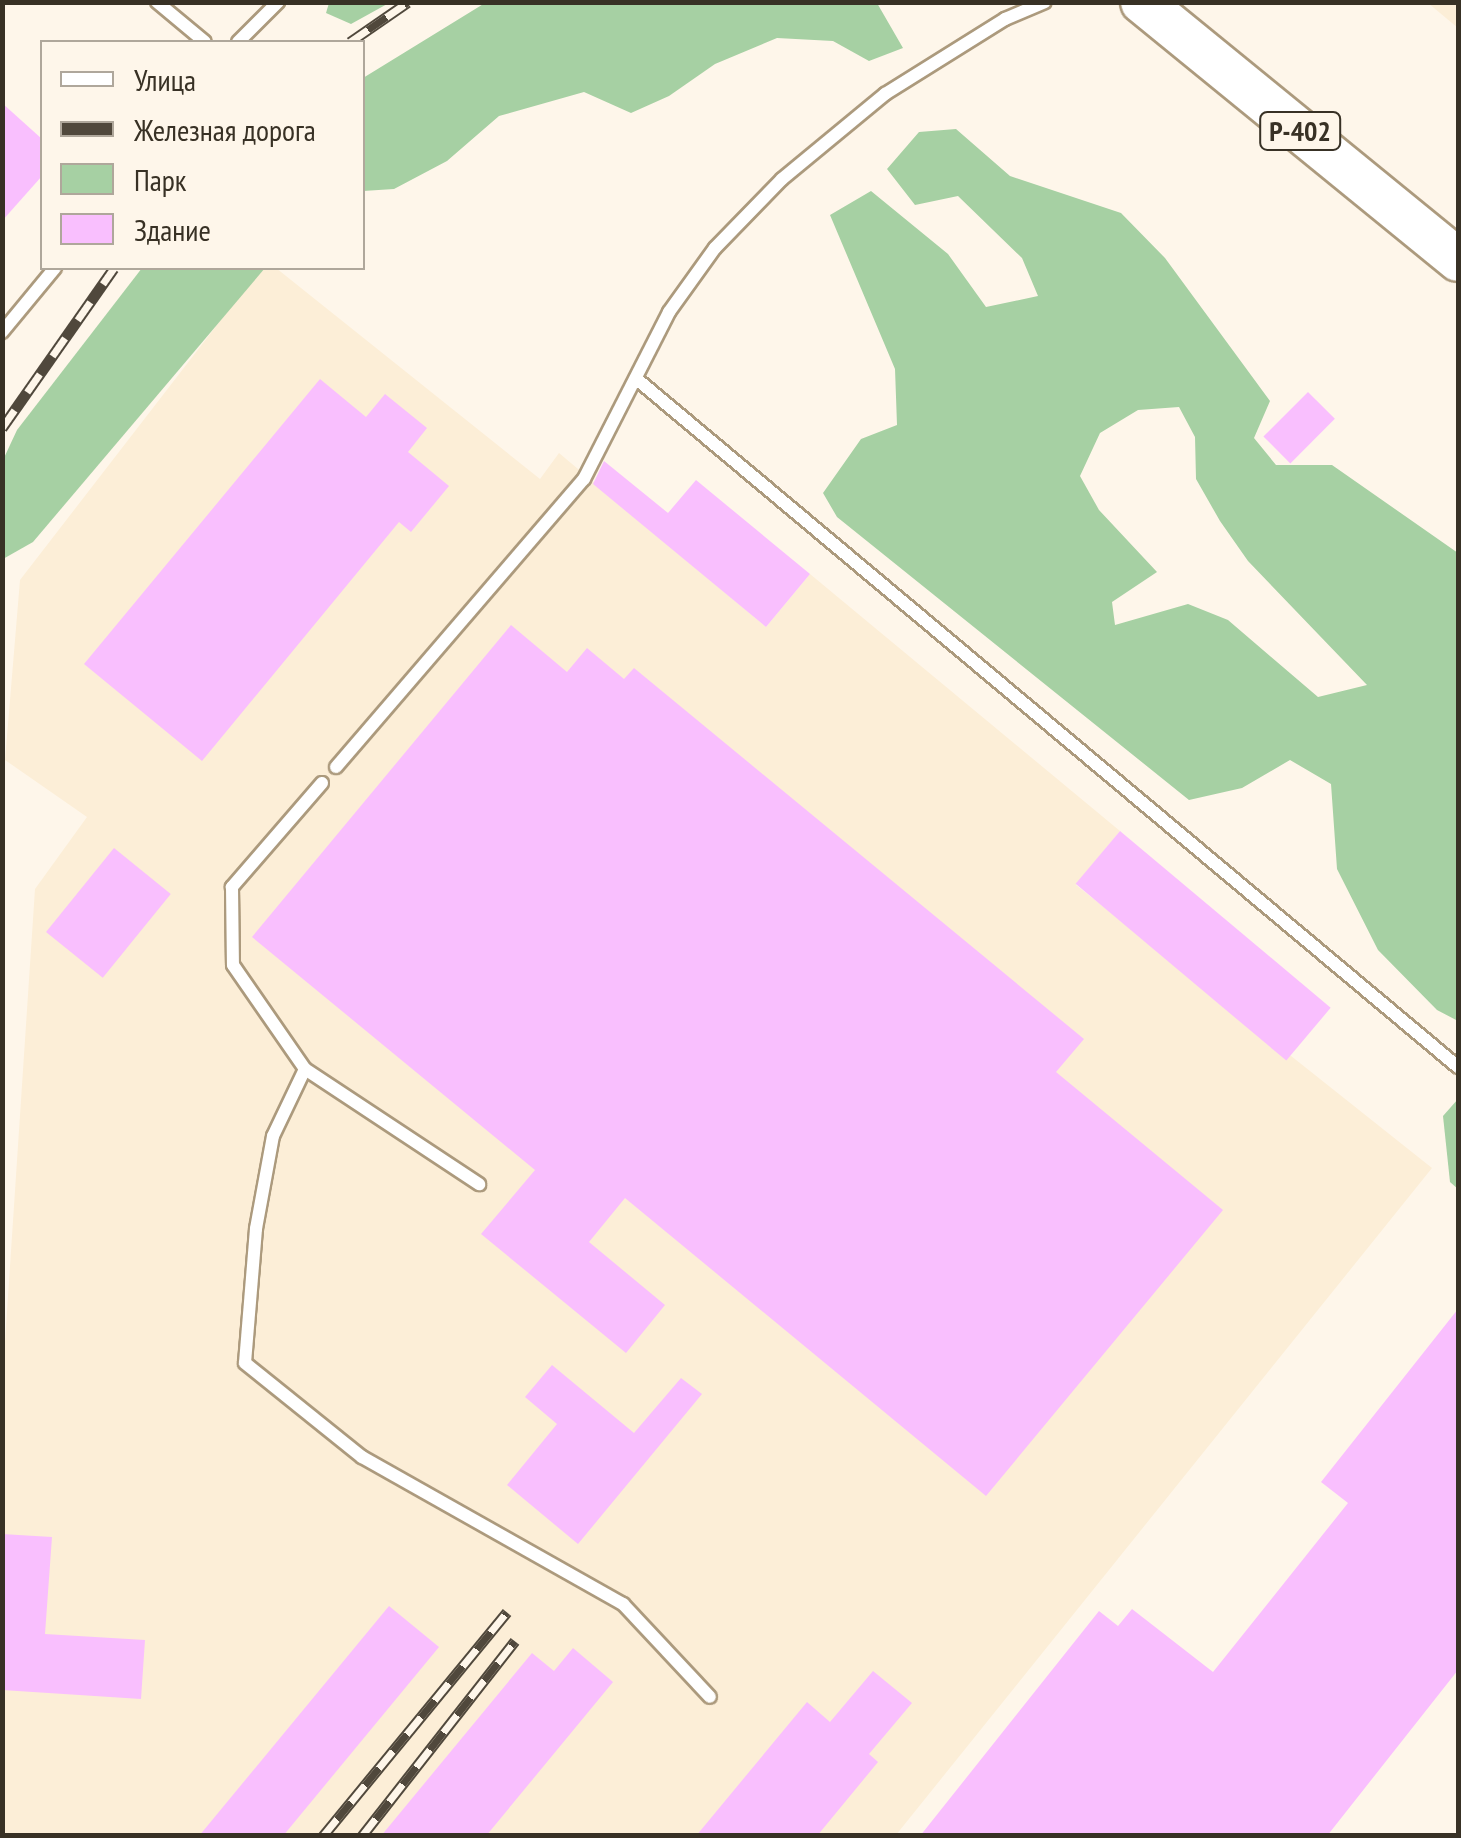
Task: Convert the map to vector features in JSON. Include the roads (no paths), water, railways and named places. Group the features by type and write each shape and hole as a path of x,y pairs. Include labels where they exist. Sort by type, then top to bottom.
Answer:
{"main road":[{"name":"Р-402","path":"1142,2 1458,260"}],"lane":[{"path":"157,2 203,40"},
{"path":"240,40 278,2"},
{"path":"336,767 584,479 639,380 670,312 715,248 782,179 885,94 1005,18 1044,2"},
{"path":"2,332 52,270"},
{"path":"639,380 1458,1067"},
{"path":"322,783 232,887 234,965 306,1068 479,1184"},
{"path":"306,1068 273,1136 256,1229 245,1363 362,1456 623,1604 710,1697"}],"railway":[{"path":"353,40 408,2"},
{"path":"2,428 113,270"},
{"path":"323,1836 507,1612"},
{"path":"362,1836 515,1641"}]}
